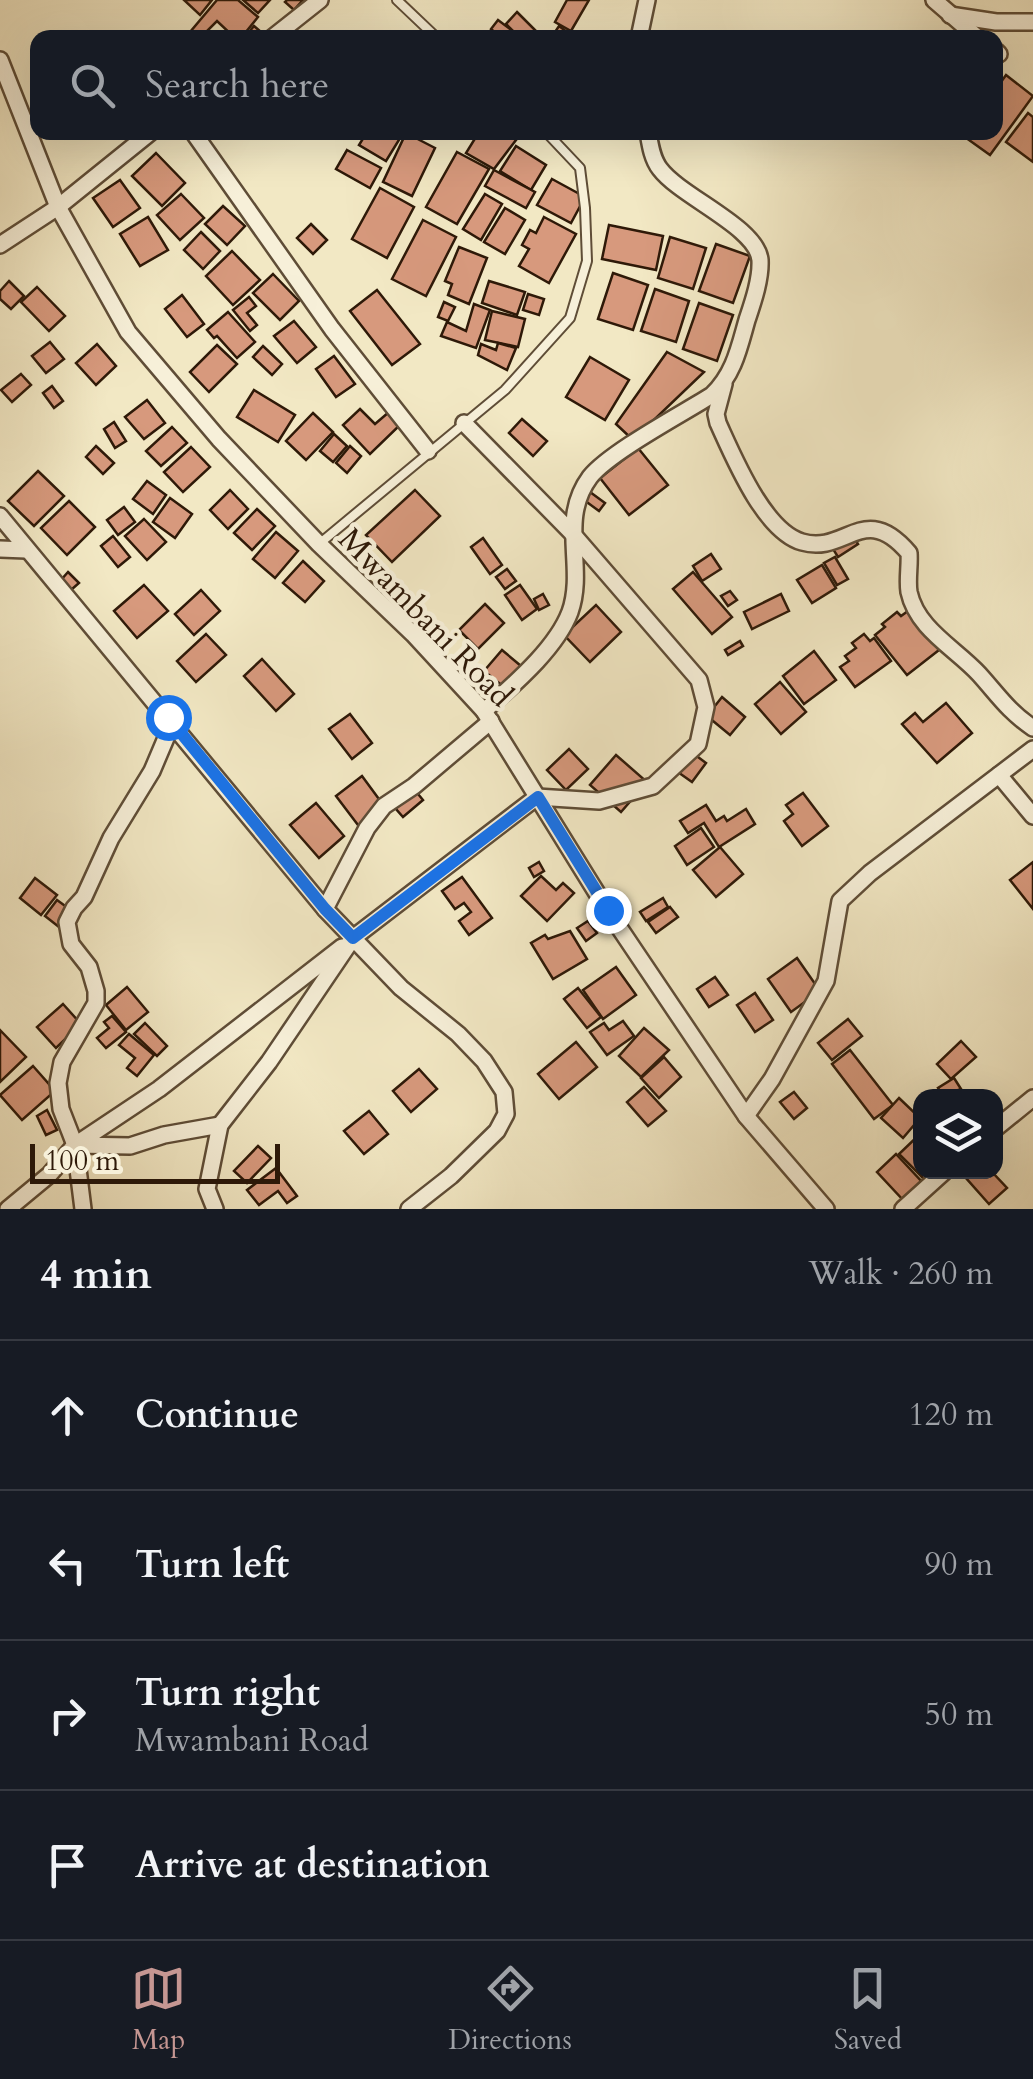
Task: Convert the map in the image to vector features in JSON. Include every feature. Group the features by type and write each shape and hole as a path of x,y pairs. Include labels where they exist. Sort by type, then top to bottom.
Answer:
{"street":[{"path":"282,30 320,0"},
{"path":"641,30 648,0"},
{"path":"934,0 968,30"},
{"path":"950,15 996,22 1033,22"},
{"name":"Mwambani Road","path":"0,60 30,136"},
{"name":"Mwambani Road","path":"32,140 58,207 128,332 219,439 318,544 413,634 488,716 608,910 746,1116 826,1209"},
{"path":"0,245 58,207 142,140"},
{"path":"199,140 332,329 428,451"},
{"path":"650,140 657,166 683,193 751,240 760,258 755,294 716,414 762,509 800,542 814,544 867,529 896,538 909,553 909,591 937,638 978,673 1007,710 1033,728"},
{"path":"325,909 367,828 384,806 414,786 488,716 562,628 574,591 571,532 580,494 598,468 724,384"},
{"path":"8,1209 49,1175 75,1146 159,1089 538,797 599,801 653,786 698,744 706,706 699,680 571,532 464,424"},
{"path":"0,516 325,909 401,988 458,1034 484,1061 504,1092 506,1114 497,1131 451,1176 409,1209"},
{"path":"0,549 26,550"},
{"path":"84,1209 75,1146 61,1110 58,1083 62,1062 96,1004 96,991 89,967 71,944 67,922 152,771 166,738 168,717"},
{"path":"746,1116 772,1079 826,981 840,902 870,873 1033,750"},
{"path":"1000,775 1033,816"},
{"path":"215,1209 207,1188 220,1126 269,1062 353,938"},
{"path":"1003,1122 1033,1098"},
{"path":"75,1146 130,1146 164,1135 220,1126"},
{"path":"903,1209 936,1179"}],"lane":[{"path":"396,0 428,30"},
{"path":"318,544 504,390 570,318 587,261 580,168 554,140"}],"building":[{"path":"184,0 212,0 200,15"},
{"path":"217,0 238,0 258,17 247,30 227,30 217,21 208,30 192,30"},
{"path":"243,0 270,0 258,13"},
{"path":"287,0 303,0 294,10"},
{"path":"567,0 589,0 572,30 555,22"},
{"path":"517,12 535,30 512,30 506,24"},
{"path":"498,20 511,30 492,30"},
{"path":"1006,75 1033,96 1003,137"},
{"path":"1028,113 1033,117 1033,162 1006,142"},
{"path":"362,140 399,140 386,161 359,145"},
{"path":"403,140 420,140 435,148 412,196 383,182"},
{"path":"474,140 516,140 494,169 466,153"},
{"path":"969,140 1001,140 990,155"},
{"path":"516,146 546,165 531,190 500,171"},
{"path":"347,150 381,168 370,188 336,169"},
{"path":"457,152 489,169 457,224 426,207"},
{"path":"156,153 185,183 162,206 132,176"},
{"path":"494,170 535,192 526,208 485,186"},
{"path":"552,179 585,197 571,223 537,205"},
{"path":"120,180 140,208 113,227 93,198"},
{"path":"380,188 414,207 387,258 352,239"},
{"path":"181,194 204,218 180,240 157,215"},
{"path":"485,194 502,204 481,240 463,229"},
{"path":"223,206 245,226 227,245 205,224"},
{"path":"505,208 525,220 505,254 484,242"},
{"path":"148,217 168,250 140,266 120,234"},
{"path":"544,217 576,234 549,283 519,266 529,249 522,245 530,230 536,233"},
{"path":"423,220 456,237 426,296 392,279"},
{"path":"311,224 327,240 313,254 297,238"},
{"path":"609,225 663,236 656,270 602,259"},
{"path":"201,232 220,251 203,269 184,250"},
{"path":"670,237 706,248 693,289 658,278"},
{"path":"716,244 750,256 733,303 699,291"},
{"path":"459,247 487,258 469,304 448,295 452,284 445,281"},
{"path":"232,251 260,280 233,305 206,276"},
{"path":"613,273 648,285 633,330 598,319"},
{"path":"273,274 299,301 280,320 253,293"},
{"path":"9,281 24,296 11,309 0,299 0,291"},
{"path":"489,281 525,292 517,315 482,303"},
{"path":"37,287 65,316 49,331 21,302"},
{"path":"655,289 689,301 676,342 641,331"},
{"path":"377,290 420,344 392,365 350,311"},
{"path":"528,294 544,299 539,315 523,310"},
{"path":"182,295 204,324 187,337 165,309"},
{"path":"249,297 256,306 247,313 257,325 250,331 233,310"},
{"path":"444,302 455,307 448,321 438,317"},
{"path":"699,303 733,315 717,361 683,349"},
{"path":"474,304 490,310 476,348 441,336 447,322 466,331"},
{"path":"492,311 525,319 518,347 485,340"},
{"path":"228,312 255,342 237,358 207,330"},
{"path":"294,321 316,347 297,363 274,336"},
{"path":"50,342 64,359 46,373 32,356"},
{"path":"498,343 516,348 507,370 478,355 481,344 496,350"},
{"path":"97,344 116,366 96,385 76,363"},
{"path":"217,345 237,364 209,392 190,372"},
{"path":"263,346 282,364 272,375 253,357"},
{"path":"667,352 704,372 633,440 616,424"},
{"path":"334,356 355,384 336,397 316,369"},
{"path":"590,357 629,380 605,420 566,397"},
{"path":"21,374 31,385 12,402 1,390"},
{"path":"52,386 63,401 54,408 43,393"},
{"path":"254,390 295,415 278,442 237,417"},
{"path":"147,400 165,423 144,439 125,417"},
{"path":"360,409 375,424 389,412 401,424 370,454 343,425"},
{"path":"313,413 333,432 306,460 286,441"},
{"path":"522,419 547,441 533,456 509,433"},
{"path":"114,422 126,441 115,448 104,429"},
{"path":"172,427 187,443 161,466 146,451"},
{"path":"334,434 347,446 333,462 320,451"},
{"path":"96,446 114,463 103,474 86,457"},
{"path":"350,446 361,456 347,473 336,463"},
{"path":"191,447 210,467 183,492 164,472"},
{"path":"638,448 668,485 629,515 600,478"},
{"path":"38,471 64,496 34,526 8,501"},
{"path":"147,481 166,495 153,514 133,499"},
{"path":"230,490 248,509 228,529 210,510"},
{"path":"415,490 440,516 392,562 366,535"},
{"path":"590,492 605,503 599,511 584,500"},
{"path":"170,498 192,514 175,538 153,522"},
{"path":"69,501 95,527 67,555 41,528"},
{"path":"124,507 135,522 118,535 107,520"},
{"path":"257,509 275,526 252,550 234,533"},
{"path":"144,519 166,542 147,560 125,536"},
{"path":"276,532 298,551 275,578 253,559"},
{"path":"113,536 130,557 118,567 101,546"},
{"path":"853,536 858,544 838,557 833,549"},
{"path":"483,538 502,565 490,574 471,547"},
{"path":"711,554 721,569 702,581 693,566"},
{"path":"835,557 848,579 837,585 824,563"},
{"path":"303,561 324,581 305,602 283,583"},
{"path":"822,565 836,588 812,603 797,580"},
{"path":"507,569 516,581 505,589 496,577"},
{"path":"68,572 79,583 71,590 61,580"},
{"path":"693,572 732,617 712,634 673,589"},
{"path":"144,585 168,611 137,638 114,611"},
{"path":"520,585 537,609 522,620 505,595"},
{"path":"201,590 220,611 194,635 175,614"},
{"path":"730,591 737,600 728,606 721,596"},
{"path":"543,594 549,605 539,610 534,599"},
{"path":"781,594 789,611 752,629 744,612"},
{"path":"485,604 504,623 478,649 459,630"},
{"path":"596,605 621,632 590,662 564,635"},
{"path":"908,611 939,650 907,675 875,635 897,612 901,616"},
{"path":"206,634 226,655 196,682 177,661"},
{"path":"864,634 870,641 874,638 891,661 855,687 840,667 849,661 845,656 856,648 852,643"},
{"path":"740,641 743,646 728,655 725,650"},
{"path":"502,650 521,666 504,687 484,671"},
{"path":"814,651 836,680 804,704 783,676"},
{"path":"262,659 294,694 276,711 244,676"},
{"path":"780,682 806,712 781,734 755,704"},
{"path":"722,697 745,717 730,735 707,716"},
{"path":"946,703 972,733 937,763 902,724 915,713 923,722"},
{"path":"350,714 372,743 352,759 329,729"},
{"path":"569,749 588,769 566,790 547,770"},
{"path":"690,751 706,763 692,782 675,770"},
{"path":"616,755 647,782 621,812 590,785"},
{"path":"362,776 387,810 361,829 336,796"},
{"path":"409,783 423,800 403,817 389,801"},
{"path":"803,793 828,826 802,846 784,821 793,814 786,805"},
{"path":"316,803 344,836 319,858 290,825"},
{"path":"706,805 716,821 724,816 727,821 746,809 755,824 719,847 704,823 688,833 680,821"},
{"path":"701,828 714,847 687,865 675,846"},
{"path":"720,847 743,874 716,897 693,870"},
{"path":"539,862 544,871 534,877 529,868"},
{"path":"1033,862 1033,909 1010,880"},
{"path":"541,876 556,890 563,883 574,893 547,921 521,896"},
{"path":"462,877 492,918 469,935 459,921 471,912 464,903 455,909 442,891"},
{"path":"35,878 57,895 41,915 20,898"},
{"path":"663,898 668,907 646,921 640,912"},
{"path":"57,900 72,911 59,927 45,916"},
{"path":"670,907 678,917 656,933 648,922"},
{"path":"588,921 597,933 586,941 577,928"},
{"path":"570,931 587,959 553,979 531,943 545,935 548,939"},
{"path":"797,958 820,991 791,1012 768,979"},
{"path":"616,967 636,995 603,1019 583,990"},
{"path":"715,977 728,995 709,1007 697,989"},
{"path":"127,987 148,1012 126,1030 106,1005"},
{"path":"578,988 601,1017 587,1028 564,999"},
{"path":"755,993 773,1020 755,1032 737,1005"},
{"path":"63,1004 81,1024 56,1048 37,1027"},
{"path":"112,1016 126,1032 106,1048 97,1038 109,1028 104,1022"},
{"path":"848,1019 862,1036 832,1060 818,1043"},
{"path":"623,1021 634,1036 607,1055 590,1032 604,1023 609,1030"},
{"path":"145,1023 167,1046 157,1056 134,1034"},
{"path":"644,1028 669,1050 641,1077 619,1056"},
{"path":"0,1030 26,1057 0,1082"},
{"path":"129,1034 154,1055 137,1076 127,1068 135,1058 119,1045"},
{"path":"961,1041 976,1057 951,1079 937,1064"},
{"path":"576,1042 597,1067 559,1099 538,1074"},
{"path":"850,1050 893,1105 874,1119 832,1064"},
{"path":"664,1057 681,1077 659,1098 641,1078"},
{"path":"33,1066 55,1091 22,1120 0,1095"},
{"path":"419,1069 437,1089 411,1112 393,1091"},
{"path":"954,1078 961,1089 939,1089"},
{"path":"644,1087 666,1111 648,1126 627,1102"},
{"path":"794,1092 807,1108 794,1119 780,1102"},
{"path":"899,1098 913,1111 913,1126 903,1138 881,1118"},
{"path":"47,1110 57,1130 46,1135 37,1116"},
{"path":"369,1111 388,1134 364,1154 344,1131"},
{"path":"913,1141 913,1168 899,1154"},
{"path":"258,1146 271,1158 247,1183 234,1171"},
{"path":"896,1154 913,1172 913,1179 923,1183 904,1201 877,1172"},
{"path":"276,1168 297,1196 287,1203 278,1191 259,1205 247,1190"},
{"path":"967,1179 999,1179 1007,1188 989,1204"}],"route":[{"path":"168,717 353,938 538,797 608,910"}]}
